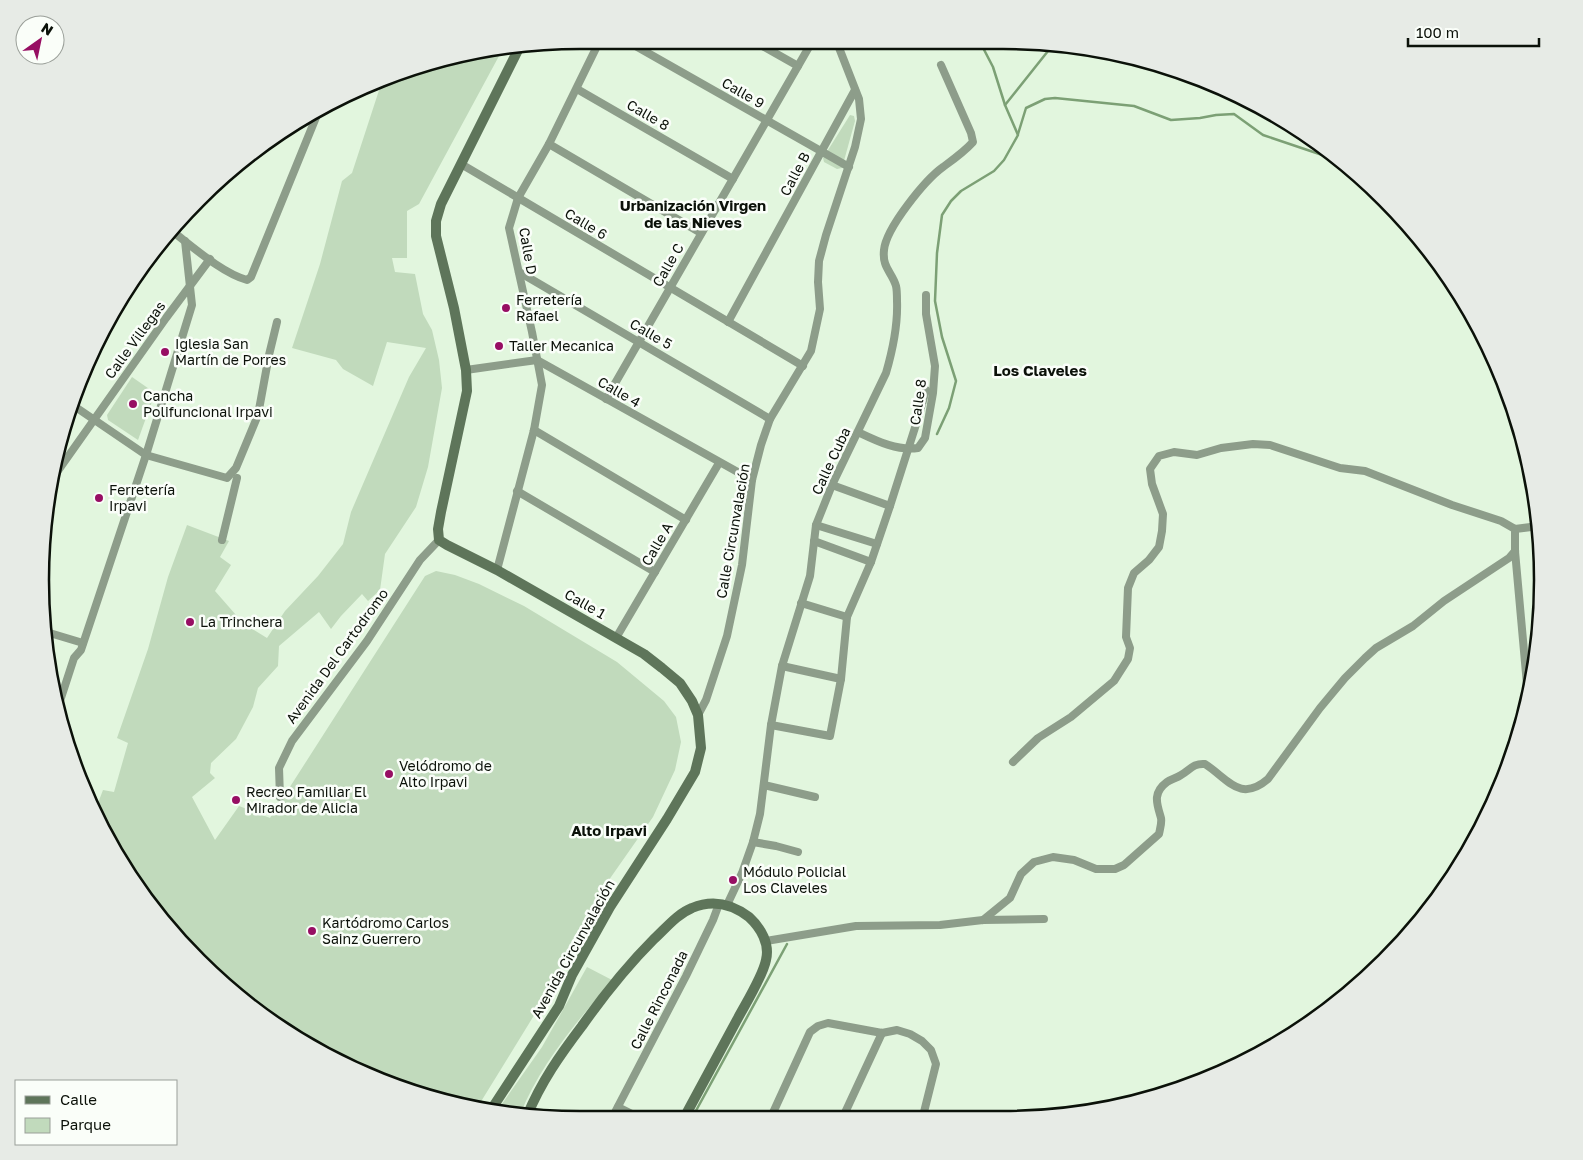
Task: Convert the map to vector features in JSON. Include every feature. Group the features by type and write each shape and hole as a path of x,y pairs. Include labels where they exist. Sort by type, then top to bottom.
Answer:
{"street":[{"name":"Calle D","path":"496,570 534,430 542,385 509,228 518,198 548,144 596,49"},
{"name":"Calle 9","path":"641,49 849,167"},
{"path":"768,49 798,66"},
{"name":"Calle C","path":"606,399 808,49"},
{"name":"Calle Circunvalación","path":"698,715 727,636 742,565 752,480 770,419 811,351 819,317 819,261 849,167 861,119 860,99 839,49"},
{"path":"439,540 438,529 441,512 467,391 466,370 454,308 436,236 436,221 441,204 517,52"},
{"name":"Calle Cuba","path":"723,904 742,873 753,842 764,785 771,725 782,666 810,576 816,525 832,485 886,373 897,323 896,285 883,260 884,248 893,226 920,190 942,167 965,151 973,142 971,133 941,65"},
{"name":"Calle 8","path":"576,88 733,179"},
{"name":"Calle B","path":"728,322 855,90"},
{"path":"177,235 240,278 247,280 251,277 314,120"},
{"path":"548,144 701,233"},
{"name":"Calle 6","path":"461,164 803,366"},
{"path":"62,695 74,658 81,650 146,455 192,305 185,241"},
{"name":"Calle Villegas","path":"62,465 210,259"},
{"name":"Calle 5","path":"519,272 770,419"},
{"name":"Calle 8","path":"908,449 918,448 925,438 933,393 935,366 926,314 926,295"},
{"path":"222,540 234,477 258,416 277,322"},
{"path":"466,370 537,360"},
{"name":"Calle 4","path":"537,360 752,480"},
{"path":"771,725 830,736 841,679 847,618 871,562 926,390"},
{"path":"77,408 146,455 222,477 234,477"},
{"path":"534,430 686,520"},
{"path":"858,432 897,448 908,449"},
{"path":"1013,762 1038,738 1071,717 1114,681 1128,659 1130,648 1126,637 1128,588 1134,574 1159,547 1162,531 1163,514 1152,484 1150,469 1159,456 1174,452 1197,455 1221,448 1253,444 1270,445 1340,468 1365,471 1452,505 1501,521 1515,529 1531,527"},
{"name":"Calle A","path":"616,638 720,463"},
{"path":"832,485 890,506"},
{"path":"517,491 655,572"},
{"path":"816,525 877,544"},
{"path":"1515,529 1515,551 1526,673"},
{"name":"Calle 1","path":"439,540 644,654 680,683 692,701 698,715"},
{"name":"Avenida Del Cartodromo","path":"280,797 278,768 292,741 367,641 420,560 439,540"},
{"path":"814,541 871,562"},
{"path":"983,920 1010,898 1021,874 1034,862 1053,857 1074,860 1096,869 1115,869 1124,864 1160,834 1161,818 1156,802 1164,784 1173,778 1181,776 1194,765 1205,764 1226,781 1237,787 1250,790 1260,786 1268,779 1320,708 1365,658 1376,648 1413,626 1444,601 1509,558 1515,551"},
{"path":"801,603 847,618"},
{"path":"52,634 82,643"},
{"path":"782,666 841,679"},
{"name":"Avenida Circunvalación","path":"495,1104 559,1006 572,975 610,906 648,850 695,772 701,748 698,715"},
{"path":"764,785 815,797"},
{"path":"753,842 798,852"},
{"path":"530,1109 544,1078 609,989 636,957 679,916 692,908 705,904 723,904 739,910 761,930 766,941 766,960 751,994 688,1111"},
{"name":"Calle Rinconada","path":"616,1111 713,920 723,904"},
{"path":"766,941 856,926 940,925 983,920 1044,919"},
{"path":"774,1111 810,1032 818,1026 828,1023 882,1033 896,1030 910,1034 922,1041 931,1050 936,1064 924,1111"},
{"path":"846,1111 882,1033"},
{"path":"618,1107 626,1111"}],"green space":[{"path":"498,55 419,204 407,211 407,258 392,258 395,272 415,274 423,314 432,330 439,360 442,388 428,467 416,507 385,554 380,590 368,601 362,594 331,629 319,612 279,646 278,666 258,688 253,707 236,739 211,763 210,773 215,778 192,797 215,840 239,806 270,818 425,576 436,571 455,575 479,584 524,606 617,662 664,701 676,717 681,742 675,770 653,817 597,897 541,1004 481,1102 409,1083 377,1071 314,1040 285,1022 257,1001 204,956 159,903 138,875 120,846 98,803 103,790 114,792 128,743 117,738 148,649 168,577 187,525 229,541 220,557 231,565 215,591 243,623 267,638 285,611 318,576 343,544 351,512 409,377 426,348 387,342 373,386 343,369 336,360 292,348 320,264 342,181 352,173 380,88 443,67"},
{"path":"850,115 854,116 855,121 842,168 837,169 824,162 823,158"},
{"name":"Cancha Polifuncional Irpavi","path":"132,377 155,393 138,440 108,420 107,415"},
{"path":"587,967 612,980 560,1044 538,1078 523,1108 501,1105 542,1047"}],"waterway":[{"path":"937,434 949,408 956,381 942,337 935,301 937,253 942,215 951,201 961,191 994,171 1004,160 1018,135 1005,105 993,67 984,49"},
{"path":"1005,105 1048,51"},
{"path":"1018,134 1026,108 1045,99 1055,98 1134,106 1171,120 1234,114 1263,135 1319,154"},
{"path":"696,1111 787,944"}],"place":[{"name":"Ferretería Rafael","path":"506,308"},
{"name":"Taller Mecanica","path":"499,346"},
{"name":"Iglesia San Martín de Porres","path":"165,352"},
{"name":"Cancha Polifuncional Irpavi","path":"133,404"},
{"name":"Ferretería Irpavi","path":"99,498"},
{"name":"La Trinchera","path":"190,622"},
{"name":"Velódromo de Alto Irpavi","path":"389,774"},
{"name":"Recreo Familiar El Mirador de Alicia","path":"236,800"},
{"name":"Módulo Policial Los Claveles","path":"733,880"},
{"name":"Kartódromo Carlos Sainz Guerrero","path":"312,931"}],"district":[{"name":"Urbanización Virgen de las Nieves","path":"693,214"},
{"name":"Los Claveles","path":"1040,371"},
{"name":"Alto Irpavi","path":"609,831"}]}
